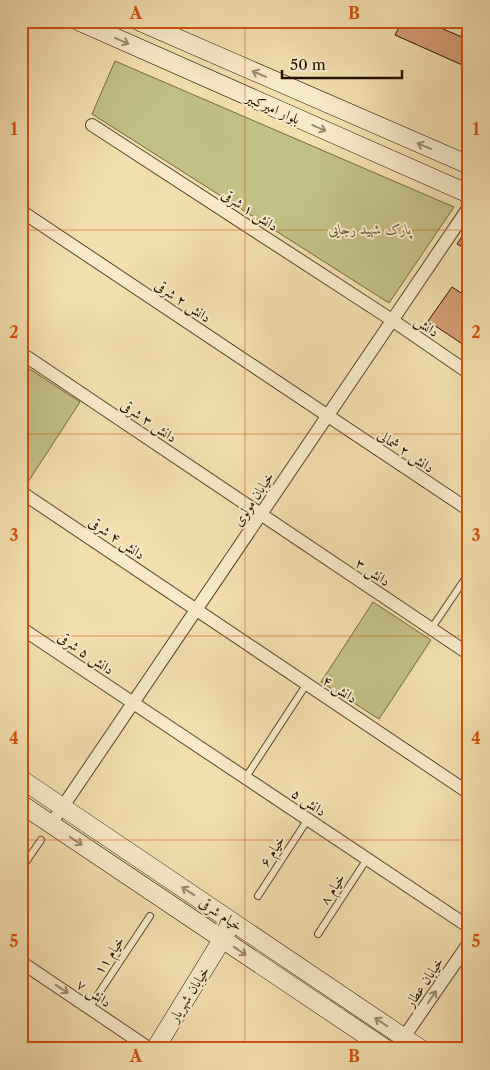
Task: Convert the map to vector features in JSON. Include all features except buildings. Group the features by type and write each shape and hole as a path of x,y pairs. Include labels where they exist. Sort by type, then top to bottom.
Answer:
{"street":[{"name":"بلوار امیرکبیر","path":"78,21 469,194"},
{"name":"بلوار امیرکبیر","path":"138,21 469,165"},
{"name":"دانش ۱ شرقی","path":"92,125 392,320"},
{"path":"367,149 378,126"},
{"name":"خیابان مولوی","path":"51,824 469,207"},
{"name":"دانش ۲ شرقی","path":"21,211 327,416"},
{"name":"دانش","path":"392,320 469,373"},
{"name":"دانش ۳ شرقی","path":"21,353 261,514"},
{"name":"دانش ۲ شمالی","path":"327,416 469,510"},
{"name":"دانش ۴ شرقی","path":"21,492 196,610"},
{"name":"دانش ۳","path":"261,514 469,654"},
{"name":"دانش ۴","path":"196,610 469,793"},
{"name":"دانش ۵ شرقی","path":"21,628 133,702"},
{"name":"دانش ۵","path":"133,702 469,927"},
{"name":"خیام شرقی","path":"21,779 234,922 401,1043 422,1049"},
{"name":"خیام شرقی","path":"21,804 386,1049"},
{"name":"خیابان شهریار","path":"155,1049 234,922"},
{"name":"خیابان عطار","path":"401,1043 469,943"},
{"name":"دانش ۷","path":"21,962 150,1049"}],"lane":[{"path":"431,629 469,573"},
{"path":"246,777 306,684"},
{"name":"خیام ۶","path":"258,896 308,819"},
{"path":"21,869 41,840"},
{"name":"خیام ۸","path":"318,934 368,859"},
{"name":"خیام ۱۱","path":"89,1008 150,916"}],"green space":[{"name":"پارک شهید رجایی","path":"115,61 454,207 389,303 92,114"},
{"path":"22,364 80,402 28,482 21,477"},
{"path":"373,602 431,640 379,719 321,682"}]}
